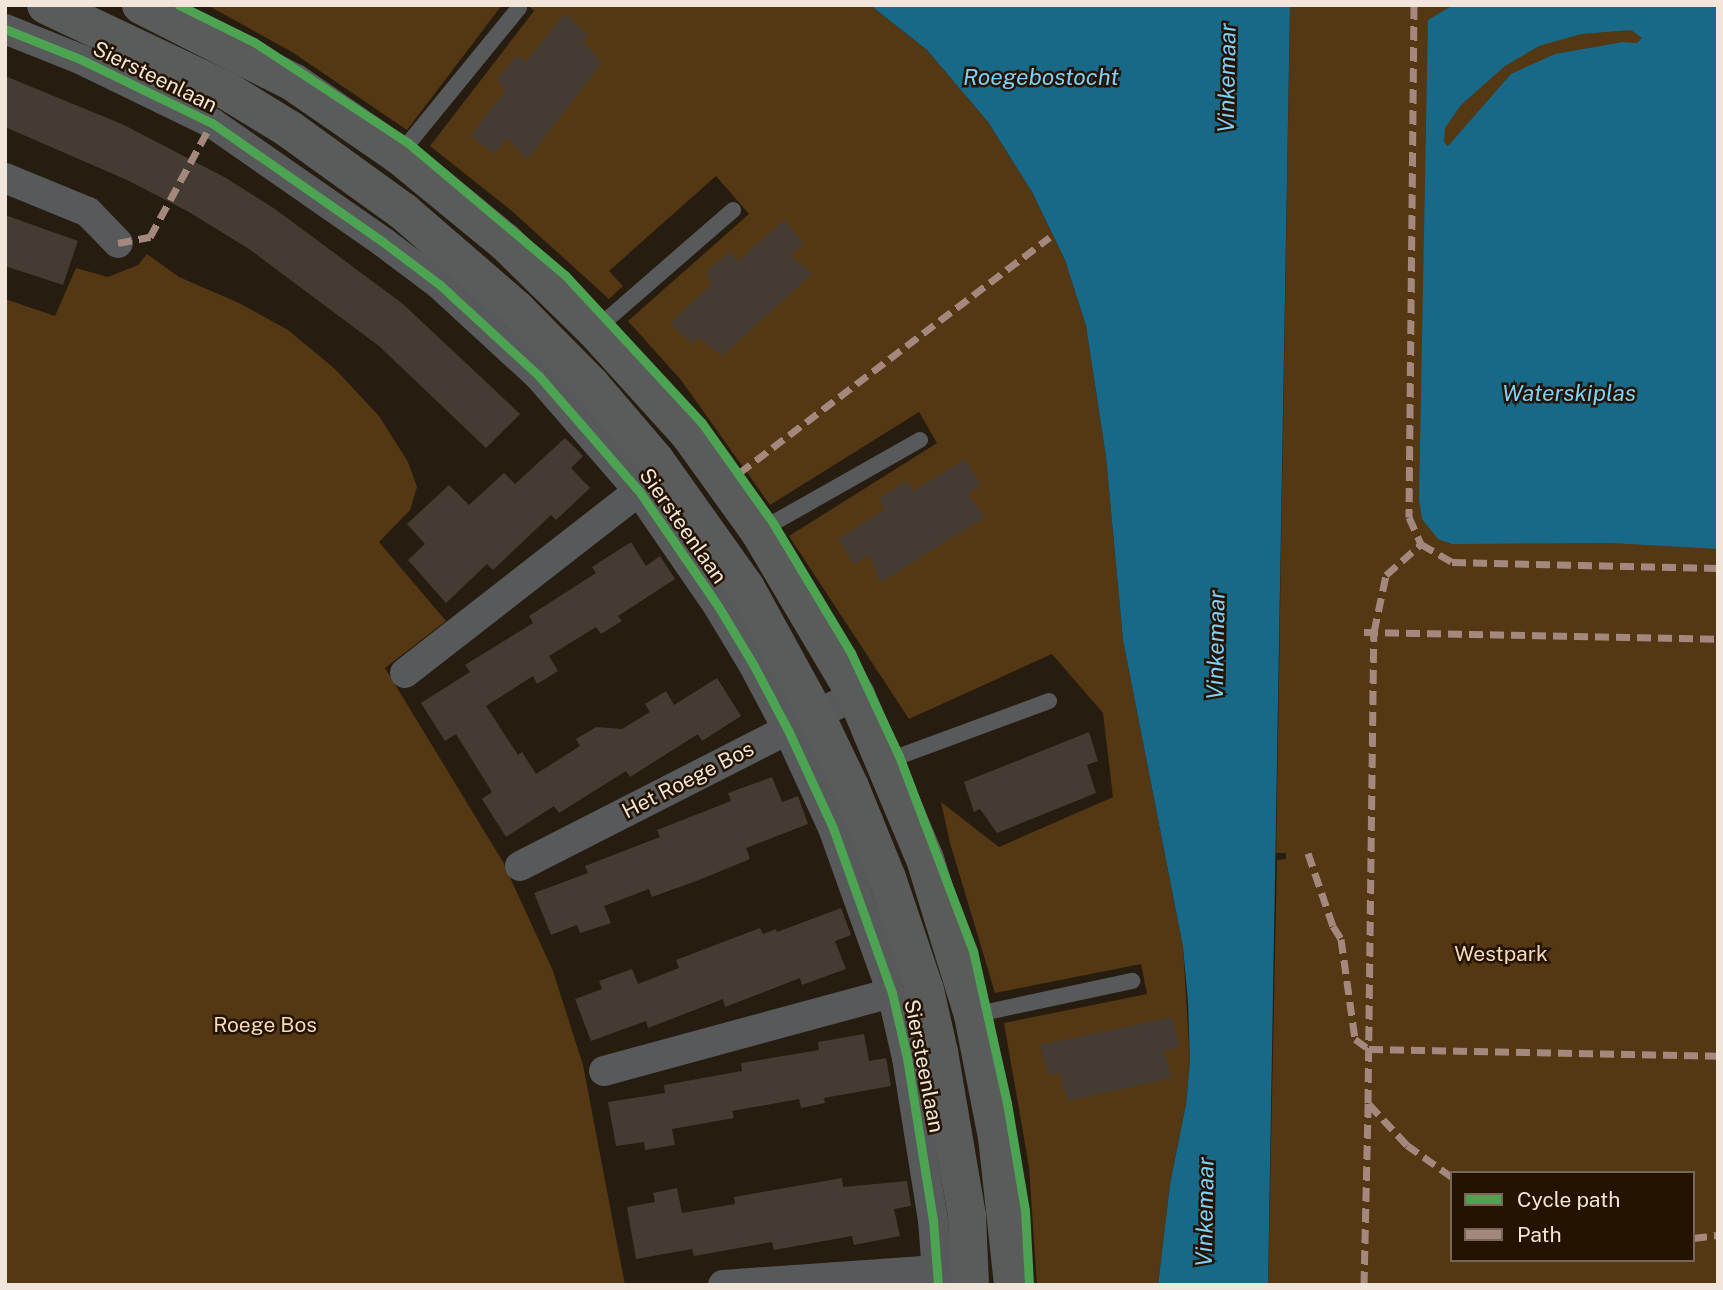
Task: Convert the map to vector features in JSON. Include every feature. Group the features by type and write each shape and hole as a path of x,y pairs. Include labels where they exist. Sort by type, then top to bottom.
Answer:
{"main road":[{"name":"Siersteenlaan","path":"46,5 220,107 289,129 404,212 516,309 591,385 655,460 746,588 802,723 850,787 887,878 925,990 953,1123 967,1216 949,1280"},
{"path":"141,5 293,82 398,155 505,242 595,330 689,434 759,531 856,695 925,859 973,1015 997,1137 1013,1285"}],"street":[{"name":"Siersteenlaan","path":"5,29 80,59 220,107 439,284 539,376 639,491 802,723 833,828 891,993 907,1058 933,1220 949,1280"},
{"name":"Siersteenlaan","path":"220,107 246,58"},
{"path":"5,178 88,212 118,243"},
{"path":"405,673 639,491"},
{"name":"Het Roege Bos","path":"520,866 856,695"},
{"path":"604,1071 891,993"},
{"path":"723,1285 949,1280"}],"lane":[{"path":"398,155 519,8"},
{"path":"595,330 733,210"},
{"path":"759,531 920,440"},
{"path":"883,762 1049,701"},
{"path":"973,1015 1132,981"}],"green space":[{"path":"207,5 502,5 407,130 292,52"},
{"path":"528,5 870,5 927,50 988,122 1032,192 1065,260 1086,326 1106,457 1123,640 1183,947 1190,1061 1186,1104 1170,1184 1158,1285 1037,1285 1029,1167 1004,1023 1147,994 1141,964 995,993 950,843 941,802 999,847 1113,797 1103,713 1052,654 909,719 789,536 937,443 919,412 770,505 681,380 628,321 749,214 716,176 609,271 623,286 609,299 513,212 430,146 534,11"},
{"name":"Westpark","path":"1290,5 1718,5 1718,1285 1268,1285 1277,860 1286,859 1286,853 1276,853"},
{"name":"Roege Bos","path":"147,254 179,277 239,303 288,330 335,369 379,416 408,462 417,487 410,510 379,542 446,621 385,668 503,862 553,971 583,1065 625,1285 5,1285 5,299 55,316 76,268 108,277 138,265"}],"water":[{"path":"870,5 1290,5 1268,1285 1158,1285 1170,1184 1186,1104 1190,1061 1188,1002 1183,947 1123,640 1106,457 1086,326 1065,260 1032,192 988,122 927,50"},
{"name":"Waterskiplas","path":"1453,5 1718,5 1718,549 1611,543 1452,544 1438,539 1422,519 1419,499 1428,20","holes":["1631,30 1642,38 1637,43 1623,42 1555,54 1511,74 1448,146 1444,142 1445,128 1461,105 1505,66 1539,46 1581,34"]}],"building":[{"path":"565,13 588,35 583,41 602,63 527,160 507,138 494,154 470,136 506,90 497,80 516,55 526,62"},
{"path":"5,76 122,124 226,178 275,209 403,304 520,414 486,448 379,346 249,249 189,212 127,180 5,127"},
{"path":"5,215 78,241 63,285 5,266"},
{"path":"784,220 804,243 790,256 813,273 722,356 698,338 692,344 670,323 712,284 706,272 730,251 738,261"},
{"path":"565,438 583,456 571,468 590,488 556,520 551,515 493,570 487,564 446,603 408,560 425,544 407,524 449,485 469,505 504,473 515,484"},
{"path":"965,459 981,485 968,494 985,517 880,583 870,555 854,565 838,539 885,509 879,498 907,481 913,491"},
{"path":"631,542 646,566 660,556 675,579 618,616 622,621 601,634 596,627 549,656 558,671 537,684 533,676 486,706 518,755 522,752 536,774 580,746 576,739 596,727 622,729 650,712 645,704 666,691 674,705 717,678 741,716 702,741 698,734 630,777 626,771 559,813 554,806 506,837 482,799 492,792 456,734 445,741 421,703 470,672 465,665 533,623 529,616 596,573 592,567"},
{"path":"1089,732 1098,761 1087,765 1096,793 997,833 980,809 974,812 964,782"},
{"path":"772,777 782,802 798,796 808,824 746,848 750,859 699,880 652,897 649,889 604,906 611,923 580,933 577,925 551,935 534,893 588,873 585,866 660,837 657,830 731,801 728,793"},
{"path":"841,908 851,935 835,941 846,969 802,985 800,978 725,1007 723,999 648,1028 646,1021 591,1041 575,999 602,989 599,981 632,969 638,984 679,968 676,960 760,928 763,934 776,929 777,932"},
{"path":"1172,1017 1180,1047 1164,1051 1172,1078 1068,1101 1059,1073 1048,1075 1040,1045"},
{"path":"864,1034 869,1061 886,1058 891,1086 824,1098 825,1103 801,1108 799,1099 732,1111 734,1118 672,1129 675,1145 645,1150 644,1142 616,1146 608,1102 665,1093 664,1085 742,1071 741,1063 819,1050 818,1042"},
{"path":"842,1178 843,1187 907,1181 911,1206 894,1209 900,1236 854,1245 852,1236 774,1250 772,1242 694,1256 692,1249 636,1259 627,1207 655,1202 653,1193 677,1188 682,1213 735,1204 734,1197"}],"marked path":[{"path":"1414,5 1409,517 1421,544"},
{"path":"118,243 150,237 212,123"},
{"path":"739,473 1050,237"},
{"path":"1450,1176 1407,1145 1368,1103 1374,632 1386,575 1421,544 1452,562 1718,568"},
{"path":"1364,632 1718,639"},
{"path":"1308,853 1333,926 1341,939 1355,1039 1369,1049 1718,1056"},
{"path":"1364,1285 1368,1103"},
{"path":"1695,1238 1718,1235"}],"cycle path":[{"path":"179,5 254,42 407,142 565,275 702,423 773,523 851,653 899,756 973,951 1007,1103 1025,1210 1029,1285"},
{"path":"5,29 80,59 212,123 383,242 439,284 539,376 639,491 718,606 753,664 788,730 833,828 892,993 907,1058 933,1220 938,1285"}],"water label":[{"name":"Roegebostocht","path":"1041,77"},
{"name":"Vinkemaar","path":"1227,78"},
{"name":"Vinkemaar","path":"1216,645"},
{"name":"Vinkemaar","path":"1205,1212"}]}
